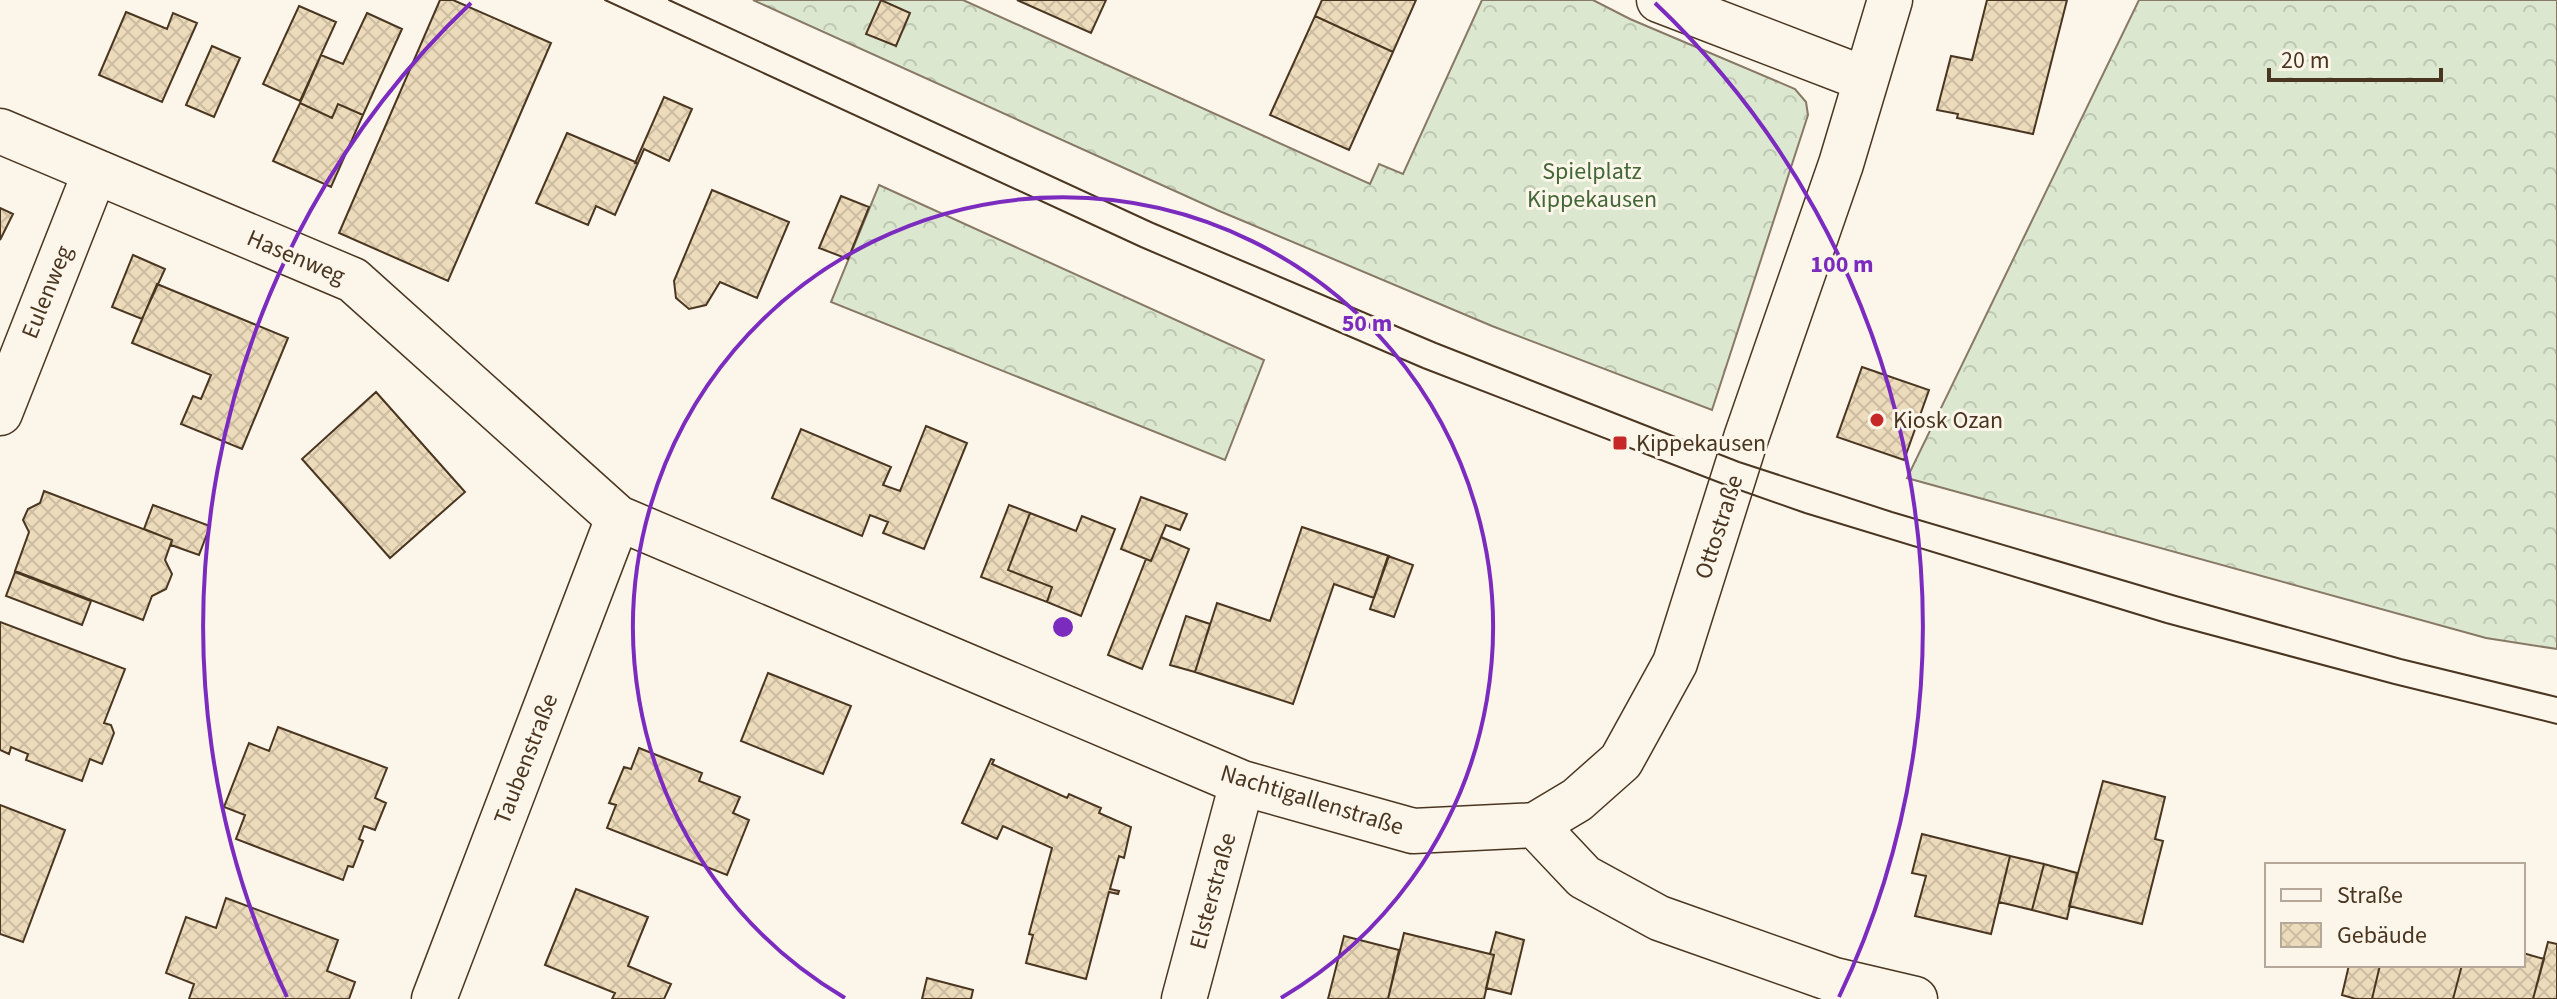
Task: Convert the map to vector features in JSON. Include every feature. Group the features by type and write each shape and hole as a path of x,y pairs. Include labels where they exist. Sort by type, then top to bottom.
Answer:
{"street":[{"path":"1659,0 1865,79"},
{"name":"Ottostraße","path":"1535,825 1577,800 1621,761 1675,663 1746,438 1841,164 1890,0"},
{"name":"Hasenweg","path":"0,131 353,280 618,518"},
{"name":"Eulenweg","path":"0,413 95,172"},
{"name":"Nachtigallenstraße","path":"618,518 1242,783 1413,831 1535,825"},
{"name":"Taubenstraße","path":"434,999 618,518"},
{"name":"Elsterstraße","path":"1184,999 1242,783"},
{"path":"1535,825 1584,877 1659,918 1832,989 1915,999"}],"green space":[{"name":"Spielplatz Kippekausen","path":"753,0 963,0 1370,184 1379,164 1403,174 1482,0 1593,0 1630,19 1795,89 1806,102 1808,115 1712,410 1492,326 1217,210"},
{"path":"2139,0 2557,0 2557,649 2486,638 1907,478"},
{"path":"879,185 1264,360 1225,460 831,302"}],"building":[{"path":"440,0 453,0 551,43 448,281 339,233"},
{"path":"881,0 910,13 896,46 866,34"},
{"path":"1017,0 1106,0 1091,33"},
{"path":"1322,0 1416,0 1393,52 1315,16"},
{"path":"1987,0 2067,0 2033,134 1957,118 1958,114 1937,110 1951,56 1972,60"},
{"path":"299,6 336,22 300,101 263,84"},
{"path":"126,12 167,29 173,13 197,23 162,102 99,75"},
{"path":"367,13 402,29 363,115 338,104 332,118 300,103 321,55 343,64"},
{"path":"1315,16 1393,52 1349,150 1270,115"},
{"path":"212,46 240,58 214,117 186,105"},
{"path":"664,97 692,109 669,161 644,149 638,163 635,163"},
{"path":"300,103 332,118 338,104 363,115 331,187 273,161"},
{"path":"567,133 638,163 615,215 596,206 588,225 536,203"},
{"path":"712,190 789,222 757,298 720,282 706,305 689,309 676,298 674,281"},
{"path":"841,196 869,207 848,259 819,248"},
{"path":"0,208 13,214 0,240"},
{"path":"133,255 165,269 142,319 112,307"},
{"path":"157,284 288,338 242,449 181,424 193,396 201,399 211,375 132,343"},
{"path":"1862,367 1929,390 1904,460 1837,437"},
{"path":"376,392 465,492 390,558 302,459"},
{"path":"926,426 967,443 924,549 883,533 888,522 870,515 862,536 772,498 801,429 891,467 883,485 900,491"},
{"path":"44,491 172,540 165,560 172,574 166,589 152,596 143,620 15,571 29,532 23,520 28,509 40,503"},
{"path":"1141,497 1187,514 1180,530 1166,525 1151,561 1121,549"},
{"path":"153,505 210,526 199,555 171,545 172,540 144,529"},
{"path":"1009,505 1030,513 1008,570 1052,587 1047,602 981,577"},
{"path":"1030,513 1076,531 1082,516 1115,529 1081,616 1047,602 1052,587 1008,570"},
{"path":"1302,527 1389,556 1374,598 1334,584 1293,704 1195,672 1217,603 1270,621"},
{"path":"1161,537 1189,549 1142,669 1108,655 1146,559 1151,561"},
{"path":"1388,556 1413,565 1394,617 1370,609"},
{"path":"15,572 91,601 82,625 6,596"},
{"path":"1186,616 1210,624 1195,672 1170,665"},
{"path":"0,622 125,669 104,723 111,725 114,733 102,764 90,759 82,781 26,760 28,754 11,747 9,754 0,750"},
{"path":"768,673 851,706 823,774 741,741"},
{"path":"278,727 387,768 375,798 386,803 375,830 364,826 359,839 363,841 353,867 348,866 343,880 236,839 245,815 224,807 249,743 269,751"},
{"path":"639,748 702,773 699,781 740,797 733,813 749,820 727,875 607,828 616,805 609,803 624,767 631,769"},
{"path":"991,759 994,760 992,764 1067,798 1069,794 1101,808 1099,813 1131,827 1124,858 1119,856 1110,889 1119,891 1118,894 1109,892 1086,979 1026,963 1033,935 1029,934 1052,848 1003,826 997,839 962,823"},
{"path":"2103,781 2165,797 2155,839 2163,841 2142,924 2069,906"},
{"path":"0,805 65,830 23,942 0,934"},
{"path":"1922,834 2010,856 1991,934 1915,916 1926,876 1912,873"},
{"path":"2010,856 2044,864 2032,910 1999,902"},
{"path":"2044,864 2077,873 2067,919 2032,910"},
{"path":"576,889 648,917 628,966 671,984 664,999 612,999 615,993 545,965"},
{"path":"226,898 338,940 327,971 355,982 349,999 189,999 194,984 166,973 186,917 216,928"},
{"path":"1496,932 1524,940 1511,994 1486,988"},
{"path":"1404,933 1494,955 1484,999 1388,999"},
{"path":"1344,936 1399,950 1388,999 1328,999"},
{"path":"2548,942 2557,944 2557,999 2533,999"},
{"path":"2525,954 2544,959 2533,999 2453,999 2461,967 2525,967"},
{"path":"2349,967 2380,967 2372,999 2342,995"},
{"path":"2380,967 2461,967 2453,999 2372,999"},
{"path":"927,978 973,990 971,999 922,999"}],"tram line":[{"path":"605,0 1141,247 1423,368 1731,487 1805,513 2166,623 2557,724"},
{"path":"669,0 1153,223 1436,343 1739,462 1892,512 2176,596 2401,659 2557,697"}],"place":[{"name":"Kiosk Ozan","path":"1877,420"},
{"name":"Kippekausen","path":"1620,443"}]}
